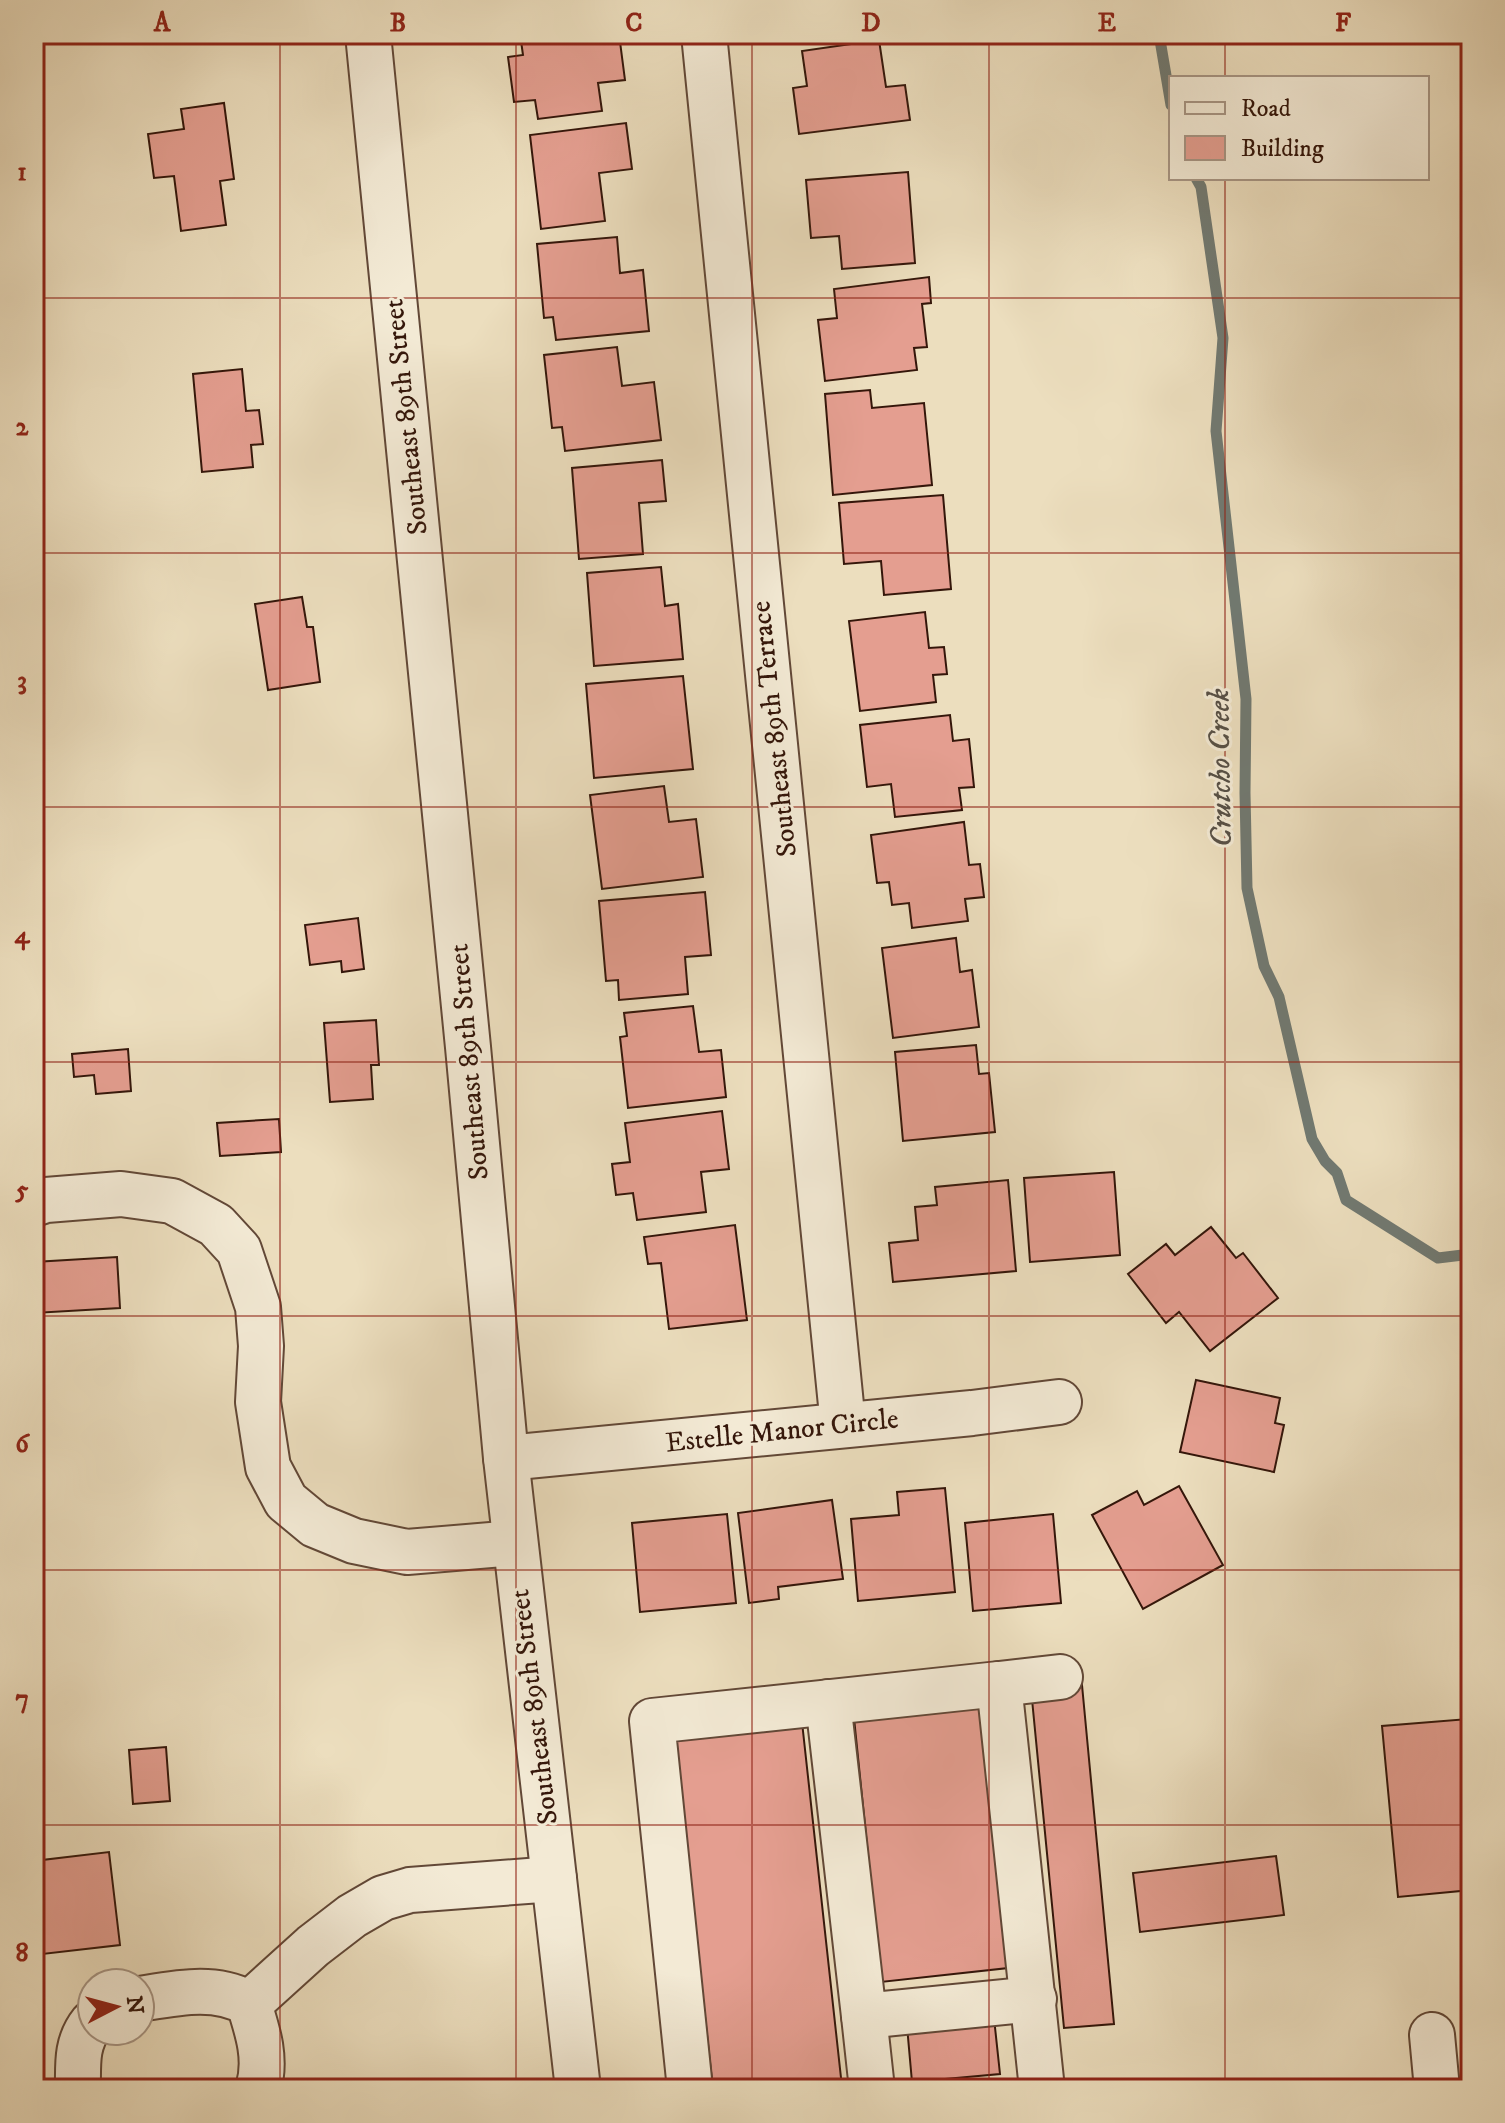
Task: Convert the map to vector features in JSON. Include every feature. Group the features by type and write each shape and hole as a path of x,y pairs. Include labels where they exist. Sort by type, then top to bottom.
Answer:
{"street":[{"name":"Southeast 89th Street","path":"368,34 506,1458 578,2089"},
{"name":"Southeast 89th Terrace","path":"704,34 843,1425"},
{"path":"34,1204 46,1200 121,1194 172,1201 216,1225 239,1250 258,1307 261,1346 258,1402 268,1467 286,1501 315,1525 354,1541 407,1552 515,1543"},
{"name":"Estelle Manor Circle","path":"506,1458 1059,1402"},
{"path":"690,2089 652,1721 1060,1677"},
{"path":"999,1684 1042,2089"},
{"path":"828,1702 872,2089"},
{"path":"249,2004 313,1946 352,1916 383,1898 410,1890 554,1879"},
{"path":"156,1996 218,1992 236,1996 249,2004 260,2038 262,2056 258,2089"},
{"path":"864,2016 1034,1999"},
{"path":"1432,2035 1437,2089"},
{"path":"78,2089 79,2047"}],"building":[{"path":"520,34 619,34 625,80 598,83 602,111 538,119 535,100 514,102 508,57 523,55"},
{"path":"879,40 886,87 905,85 910,120 799,134 793,88 807,86 802,51"},
{"path":"224,103 234,179 220,181 226,225 181,231 174,176 154,178 148,134 184,129 181,109"},
{"path":"626,123 632,169 599,173 605,221 541,229 530,135"},
{"path":"908,172 915,263 842,269 839,236 811,238 806,180"},
{"path":"617,237 620,273 643,270 649,331 556,340 553,317 544,318 537,244"},
{"path":"929,277 931,303 922,304 927,347 914,348 917,370 825,381 818,320 837,318 834,289"},
{"path":"617,347 622,386 654,382 661,440 565,451 562,427 552,428 544,355"},
{"path":"242,369 246,411 259,410 263,444 251,445 253,467 202,472 193,374"},
{"path":"870,390 872,408 924,403 932,485 833,495 825,394"},
{"path":"662,460 666,501 639,503 643,554 579,559 572,468"},
{"path":"943,495 951,589 884,595 881,561 844,564 839,503"},
{"path":"661,567 665,606 678,604 683,659 594,666 587,573"},
{"path":"302,597 307,627 313,627 320,682 268,690 255,604"},
{"path":"925,612 929,648 944,647 947,674 933,675 936,702 860,711 849,621"},
{"path":"37,638 44,693 34,695 34,639"},
{"path":"683,676 693,769 594,778 586,684"},
{"path":"950,715 953,741 969,739 974,787 959,788 962,810 895,817 891,784 867,787 860,725"},
{"path":"664,786 669,822 696,819 703,877 602,889 590,795"},
{"path":"964,822 969,865 980,864 984,897 965,899 968,921 912,928 909,903 892,905 889,882 877,883 871,835"},
{"path":"705,892 711,955 685,957 688,994 619,1000 618,980 606,981 599,901"},
{"path":"358,918 364,969 342,972 341,961 310,965 305,925"},
{"path":"956,938 960,972 972,970 979,1027 893,1038 882,948"},
{"path":"693,1006 699,1052 721,1050 726,1097 628,1108 620,1037 627,1036 624,1013"},
{"path":"376,1020 379,1065 371,1065 373,1099 330,1102 324,1023"},
{"path":"976,1045 979,1074 989,1073 995,1132 903,1141 895,1052"},
{"path":"128,1049 131,1091 96,1094 94,1075 74,1077 72,1054"},
{"path":"722,1111 729,1169 701,1172 706,1212 637,1220 633,1193 616,1195 612,1164 630,1162 625,1123"},
{"path":"279,1119 281,1152 220,1156 217,1123"},
{"path":"1114,1172 1120,1255 1030,1262 1024,1178"},
{"path":"1008,1180 1016,1271 893,1282 889,1243 918,1240 915,1207 937,1205 935,1187"},
{"path":"735,1225 747,1320 669,1329 661,1263 648,1264 644,1237"},
{"path":"1211,1227 1236,1258 1243,1253 1278,1298 1210,1351 1179,1312 1166,1323 1128,1274 1166,1244 1175,1255"},
{"path":"117,1257 120,1308 34,1313 34,1262"},
{"path":"1196,1380 1280,1398 1275,1423 1284,1425 1274,1472 1180,1452"},
{"path":"1179,1486 1223,1565 1143,1609 1092,1515 1137,1491 1144,1505"},
{"path":"945,1488 955,1592 858,1601 851,1519 899,1515 897,1492"},
{"path":"832,1500 843,1579 778,1587 779,1599 749,1603 738,1513"},
{"path":"727,1514 736,1603 640,1612 632,1523"},
{"path":"1053,1514 1061,1603 973,1611 965,1523"},
{"path":"1082,1685 1114,2024 1064,2028 1031,1689"},
{"path":"980,1704 1008,1968 881,1982 854,1718"},
{"path":"1468,1719 1471,1890 1398,1897 1382,1726"},
{"path":"802,1722 842,2087 713,2089 674,1737"},
{"path":"166,1747 170,1801 133,1804 129,1750"},
{"path":"109,1852 120,1945 34,1955 34,1861"},
{"path":"1276,1856 1284,1915 1140,1932 1133,1873"},
{"path":"994,2018 1000,2074 912,2082 907,2026"}],"waterway":[{"name":"Crutcho Creek","path":"1159,34 1169,93"},
{"name":"Crutcho Creek","path":"1197,180 1201,187 1223,338 1216,431 1246,699 1247,888 1264,966 1279,997 1312,1139 1325,1161 1337,1173 1346,1200 1438,1258 1471,1254"}]}
